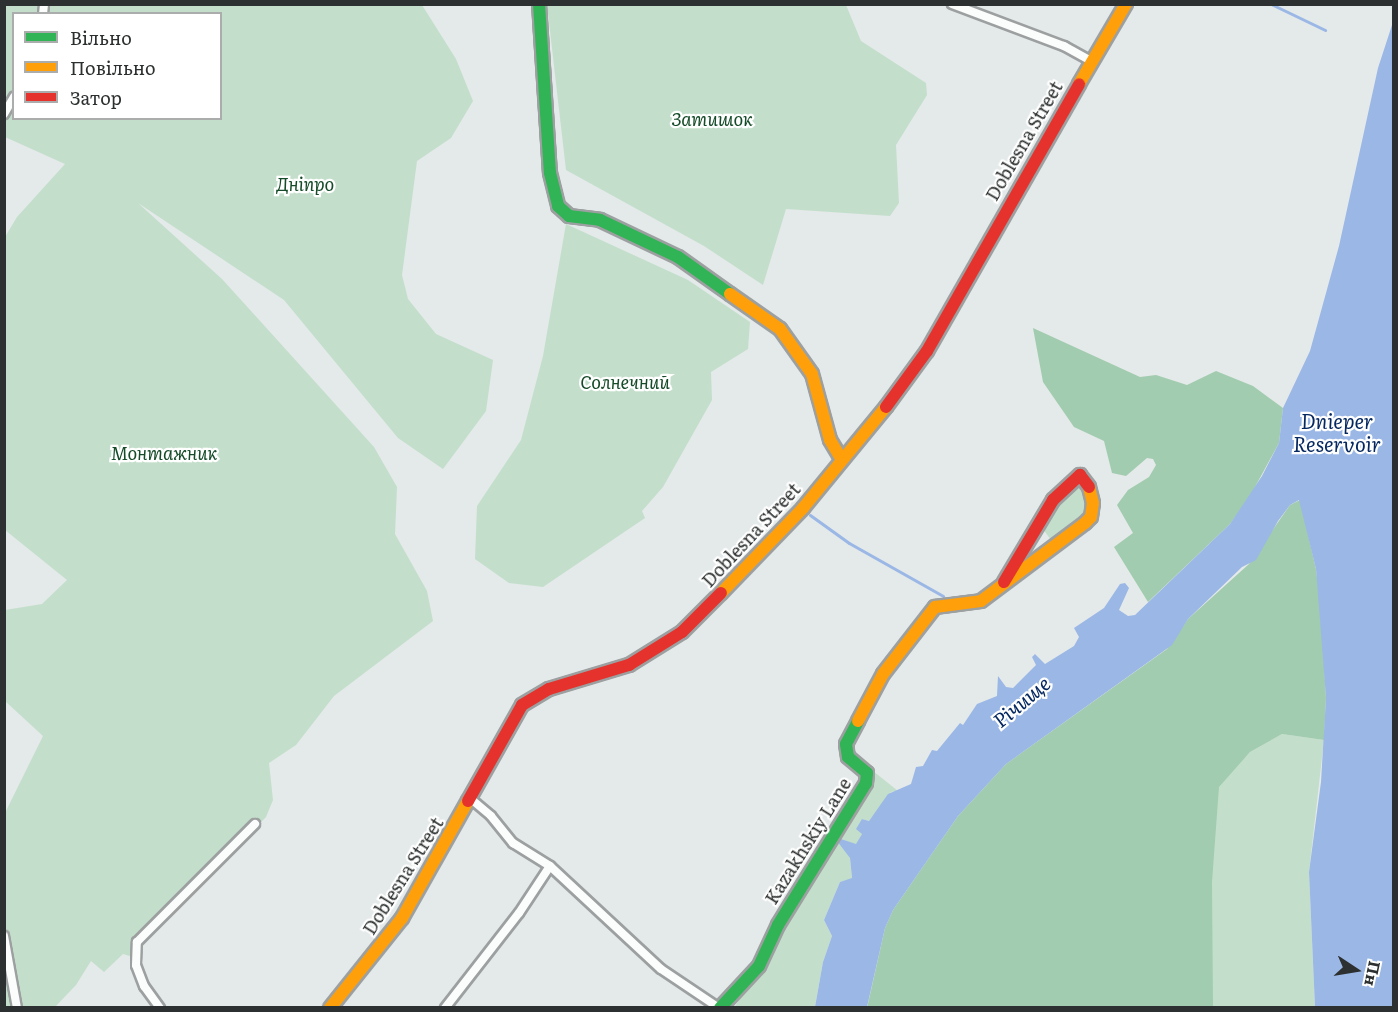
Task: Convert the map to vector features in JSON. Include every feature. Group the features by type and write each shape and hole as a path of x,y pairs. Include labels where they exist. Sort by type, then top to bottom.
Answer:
{"street":[{"path":"539,4 550,173 558,206 569,216 600,220 678,257 780,329 812,374 830,440 842,460"},
{"path":"952,4 1064,46 1091,61"},
{"name":"Doblesna Street","path":"330,1008 402,918 471,799 494,749 522,705 549,689 628,665 682,633 803,508 842,460 927,351 1091,61 1126,4"},
{"path":"4,114 12,100"},
{"name":"Kazakhskiy Lane","path":"471,799 491,816 513,843 550,866 661,969 719,1008 759,966 778,925 866,783 867,773 848,757 846,744 883,674 935,607 981,601 1091,517 1091,489 1080,475 1053,500 1004,582"},
{"path":"160,1008 144,986 136,965 137,942 255,824"},
{"path":"445,1008 519,913 550,866"},
{"path":"4,936 17,1008"}],"green space":[{"path":"5,5 422,5 456,59 473,101 451,138 417,161 402,275 408,299 436,334 493,360 486,411 443,469 398,438 284,300 138,203 222,279 374,447 397,487 395,534 427,591 433,621 334,696 296,745 269,763 273,800 266,817 143,941 133,957 123,954 104,972 91,961 76,985 55,1007 5,1007 4,815 43,736 5,701 5,610 42,604 67,580 5,530 5,237 17,217 65,164 5,137"},
{"name":"Затишок","path":"547,5 846,5 861,41 926,83 927,95 896,145 899,203 890,216 786,209 763,285 704,246 566,170"},
{"name":"Солнечний","path":"566,224 688,280 750,322 748,349 711,372 712,400 663,487 642,511 645,518 543,587 509,583 475,559 477,506 521,440 543,356"},
{"path":"1033,328 1140,377 1156,375 1187,385 1216,371 1253,386 1283,408 1279,443 1249,498 1230,524 1148,602 1114,547 1133,533 1117,505 1128,490 1149,477 1156,465 1153,459 1147,458 1126,476 1112,473 1104,441 1074,427 1043,382"},
{"path":"1074,484 1082,487 1089,499 1089,515 1051,540 1040,525"},
{"path":"1300,500 1316,569 1321,612 1326,698 1324,740 1282,734 1250,752 1219,787 1212,882 1213,1007 867,1008 885,928 893,910 958,816 1006,764 1167,649 1188,619 1249,564 1290,505"},
{"path":"1282,734 1324,740 1309,872 1315,1007 1002,1007 1250,752"},
{"path":"868,767 898,791 891,792 869,821 862,819 862,834 856,845 841,839 850,858 852,879 840,882 824,920 832,936 823,962 815,1007 734,1008 788,922 778,917 814,863"}],"water":[{"name":"Dnieper Reservoir","path":"1393,22 1393,1007 1315,1007 1309,872 1321,782 1326,698 1316,569 1299,500 1290,505 1278,521 1256,560 1242,567 1188,619 1172,645 1006,764 958,816 893,910 885,928 867,1007 815,1007 823,962 832,936 824,920 840,882 852,878 850,858 837,841 841,839 856,844 862,834 856,829 862,819 869,821 888,794 911,784 916,767 923,766 932,750 937,751 960,723 963,725 977,704 997,696 998,676 1006,687 1013,688 1036,665 1032,657 1035,654 1045,664 1074,646 1079,637 1074,628 1104,608 1120,584 1125,583 1129,588 1119,610 1128,616 1135,615 1230,524 1262,476 1279,443 1283,408 1310,351 1339,246 1378,68"}],"waterway":[{"path":"1271,4 1325,30"},
{"path":"810,515 849,543 943,596"}],"traffic: fast":[{"path":"539,4 550,173 558,206 569,216 600,220 678,257 730,294"},
{"path":"720,1008 759,966 778,925 866,783 867,773 848,757 846,744 858,721"}],"traffic: slow":[{"path":"1079,84 1126,4"},
{"path":"730,294 780,329 812,374 830,440 842,460"},
{"path":"721,593 803,508 886,407"},
{"path":"858,721 883,674 935,607 981,601 1085,523 1091,517 1093,503 1089,487"},
{"path":"330,1008 402,918 468,801"}],"traffic: jam":[{"path":"886,407 927,351 1079,84"},
{"path":"1004,582 1053,500 1080,475 1089,487"},
{"path":"468,801 522,705 549,689 629,665 682,632 721,593"}],"park label":[{"name":"Дніпро","path":"305,184"},
{"name":"Монтажник","path":"164,453"}],"water label":[{"name":"Річище","path":"1021,701"}]}
